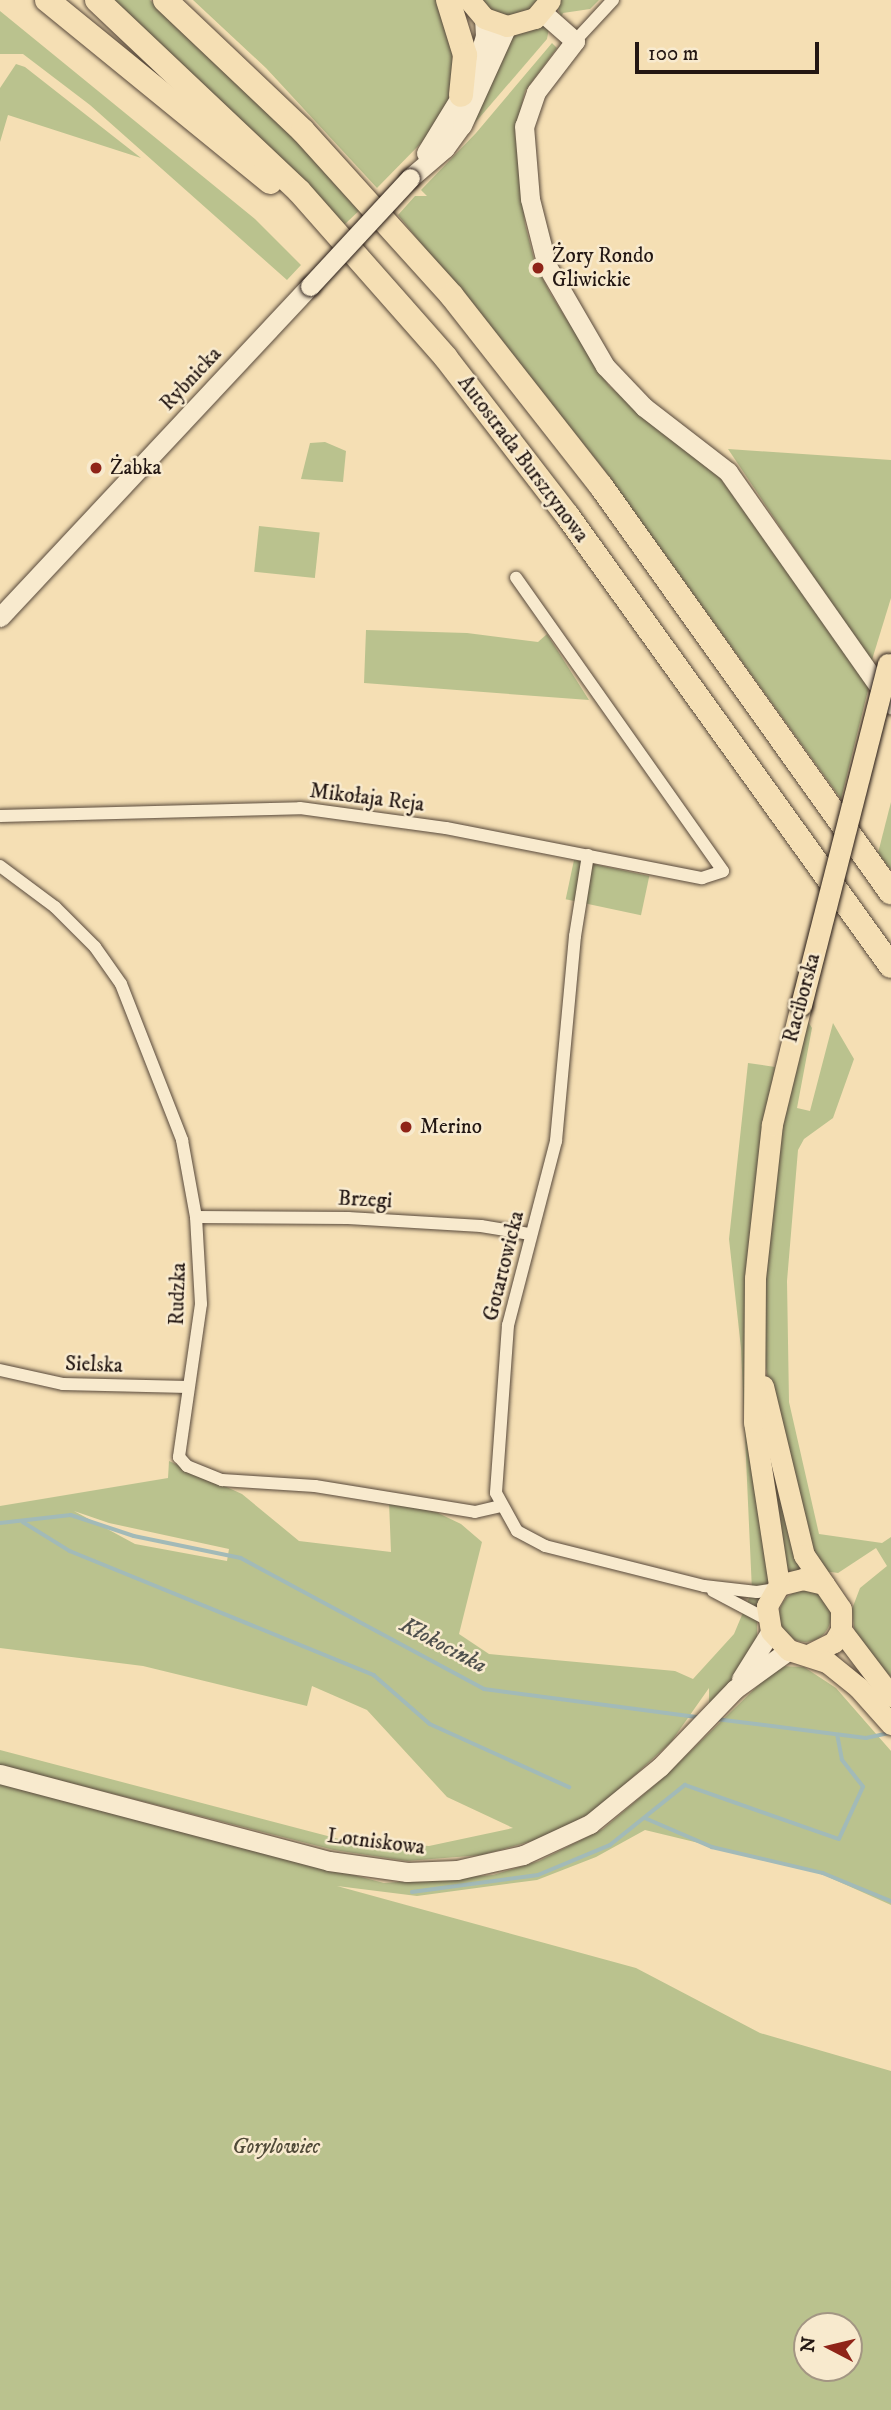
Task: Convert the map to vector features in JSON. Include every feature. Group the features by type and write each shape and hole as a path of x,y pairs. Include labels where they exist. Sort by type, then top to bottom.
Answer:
{"highway":[{"path":"47,0 362,258"},
{"name":"Autostrada Bursztynowa","path":"97,0 234,125 362,258 567,514 891,966"},
{"name":"Autostrada Bursztynowa","path":"165,0 367,197 513,371 617,508 891,892"},
{"path":"172,0 191,23"},
{"path":"448,0 465,55 461,95"}],"main road":[{"path":"469,0 484,18 507,26 526,23 546,6"},
{"name":"Raciborska","path":"777,1587 754,1422 761,1199 776,1102 889,657"},
{"name":"Raciborska","path":"756,1353 802,1549 811,1570 824,1584"},
{"path":"882,1700 827,1662 799,1652 770,1626 777,1587 803,1579 824,1584 839,1603 841,1630 882,1700 891,1724"},
{"path":"799,1652 834,1642 841,1630"}],"street":[{"path":"612,0 575,41 536,92 524,126 530,199 547,266 605,366 644,407 728,472 891,704"},
{"path":"546,6 575,41"},
{"name":"Rybnicka","path":"413,175 473,76 485,36 484,18"},
{"name":"Rybnicka","path":"0,617 413,175 445,148 469,113 507,26"},
{"name":"Mikołaja Reja","path":"0,816 300,808 446,828 702,878 723,870 516,578"},
{"name":"Gotartowicka","path":"588,855 575,936 559,1127 508,1325 494,1471 500,1506 517,1531 545,1546 704,1586 757,1592 777,1587"},
{"name":"Rudzka","path":"0,866 55,907 94,947 121,984 169,1097 187,1154 196,1217 201,1304 178,1451 187,1466 207,1476 328,1488 475,1512 500,1506"},
{"name":"Brzegi","path":"196,1217 252,1214 388,1220 530,1234"},
{"name":"Sielska","path":"0,1370 63,1384 188,1387"},
{"name":"Gotartowicka","path":"704,1586 770,1626"},
{"name":"Lotniskowa","path":"0,1774 329,1861 433,1872 499,1862 569,1836 610,1810 683,1744 736,1689 770,1626"},
{"name":"Lotniskowa","path":"736,1689 799,1652"}],"green space":[{"path":"109,0 150,0 279,119 364,206 344,225"},
{"path":"193,0 442,0 457,55 455,90 426,138 377,188 266,68"},
{"path":"481,0 539,0 527,12 509,16 492,11"},
{"path":"556,0 599,0 590,9 563,13 561,18"},
{"path":"0,11 255,219 301,265 287,280 90,105 23,54 0,54"},
{"path":"540,25 549,28 547,39 462,138 512,34"},
{"path":"552,43 557,48 525,91 515,134 525,224 535,263 550,293 609,386 721,479 869,686 841,799 602,467 398,215 415,196 427,196 421,190 476,133"},
{"path":"16,64 25,67 141,158 8,115 0,142 0,88"},
{"path":"325,442 346,451 343,482 301,479 310,443"},
{"path":"728,449 891,460 891,598 871,663"},
{"path":"259,526 320,532 315,578 254,572"},
{"path":"366,630 467,633 538,642 547,634 589,700 364,683"},
{"path":"891,802 891,870 878,853"},
{"path":"574,860 649,876 641,915 566,899"},
{"path":"804,1015 812,1028 797,1108 810,1111 833,1023 854,1059 833,1118 804,1139 798,1150 787,1281 789,1402 819,1534 882,1543 891,1537 891,1677 855,1636 852,1609 860,1588 887,1566 876,1548 838,1573 824,1571 813,1557 774,1419 763,1347 761,1303 779,1129"},
{"path":"748,1063 775,1067 751,1238 772,1577 757,1615 757,1645 733,1683 709,1705 709,1688 671,1742 599,1808 550,1836 482,1855 407,1861 334,1850 0,1765 0,1750 339,1839 429,1846 513,1828 447,1797 367,1710 312,1686 307,1706 143,1666 0,1648 0,1506 168,1478 169,1461 242,1494 299,1541 391,1552 389,1502 436,1512 461,1524 482,1542 459,1634 489,1654 675,1671 693,1679 734,1634 752,1591 741,1348 729,1239","holes":["74,1511 109,1523 229,1549 227,1561 135,1544"]},
{"path":"760,1396 774,1472 801,1570 787,1572"},
{"path":"805,1590 815,1592 823,1598 829,1606 829,1626 823,1634 815,1640 805,1642 795,1640 787,1634 781,1626 779,1616 781,1606 787,1598 795,1592"},
{"name":"Gorylowiec","path":"778,1666 804,1667 836,1688 891,1751 891,1905 815,1871 645,1830 596,1857 537,1880 417,1896 337,1886 636,1968 760,2033 891,2071 891,2410 0,2410 0,1782 384,1883 493,1875 539,1861 603,1829 663,1778"}],"waterway":[{"name":"Kłokocinka","path":"0,1523 71,1515 134,1536 241,1558 484,1689 698,1717"},
{"path":"23,1522 70,1551 374,1675 430,1724 569,1787"},
{"name":"Kłokocinka","path":"716,1719 866,1738 889,1733"},
{"path":"412,1892 538,1875 610,1845 685,1785 839,1839 863,1787 842,1760 837,1735"},
{"path":"645,1818 712,1847 823,1873 891,1901"}],"place":[{"name":"Żory Rondo Gliwickie","path":"538,268"},
{"name":"Żabka","path":"96,468"},
{"name":"Merino","path":"406,1127"}]}
